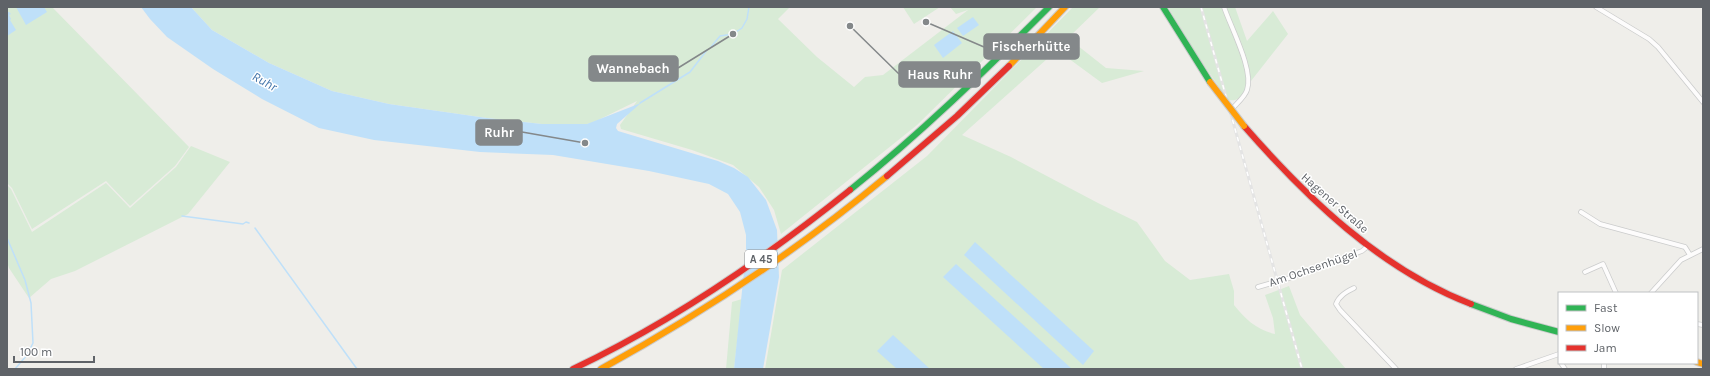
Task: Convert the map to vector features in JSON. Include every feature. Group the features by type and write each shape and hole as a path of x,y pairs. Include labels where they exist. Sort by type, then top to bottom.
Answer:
{"main road":[{"name":"A 45","path":"573,369 617,348 680,311 761,258 848,194 921,131 994,63 1049,7"},
{"name":"A 45","path":"602,369 680,325 776,262 848,208 1003,73 1064,7"},
{"name":"Hagener Straße","path":"1163,7 1210,82 1231,110 1286,174 1331,216 1368,246 1411,274 1453,297 1493,312 1558,332"}],"street":[{"path":"1224,7 1243,56 1249,77 1246,92 1231,110"},
{"path":"1596,7 1649,39 1658,47 1703,102"},
{"path":"1582,212 1600,224 1685,247 1690,255"},
{"name":"Am Ochsenhügel","path":"1258,287 1284,280 1362,251 1368,246"},
{"path":"1654,292 1681,260 1703,249"},
{"path":"1585,272 1603,264 1616,292"},
{"path":"1354,288 1344,294 1336,304 1396,369"},
{"path":"1516,369 1558,355"}],"green space":[{"path":"7,7 52,7 189,147 175,166 130,206 106,181 32,229 12,188 7,183"},
{"path":"191,7 790,7 778,19 817,57 854,87 865,77 883,75 968,10 956,14 950,7 1037,7 917,125 781,234 774,210 759,187 733,165 692,150 621,129 620,125 637,101 587,124 542,124 389,104 332,91 269,63 212,30"},
{"path":"903,7 940,7 914,24"},
{"path":"1073,7 1100,7 1068,38 1106,68 1144,71 1102,83 1057,50 962,135 1011,157 1137,222 1165,261 1190,280 1229,274 1234,291 1234,305 1247,319 1263,330 1275,334 1273,318 1265,295 1289,286 1300,315 1346,369 765,369 782,270 927,156"},
{"path":"1168,7 1222,7 1244,65 1246,87 1239,98 1228,100 1195,52"},
{"path":"1226,7 1235,7 1247,41 1273,11 1288,34 1251,81 1243,53"},
{"path":"191,146 230,162 188,214 75,271 51,279 29,298 9,268 7,262 7,185 11,189 32,232 106,183 130,208 176,167"},
{"path":"742,299 734,369 726,369 732,302"}],"water":[{"path":"16,7 44,7 47,12 26,25"},
{"path":"141,7 191,7 212,30 269,63 332,91 389,104 542,124 587,124 641,103 617,124 616,128 618,131 718,161 734,168 748,177 766,200 777,230 779,277 763,369 734,369 746,252 746,235 740,212 728,194 709,184 649,171 553,155 480,152 374,140 319,128 262,99 213,69 167,37"},
{"path":"7,12 11,14 9,15 10,20 16,30 7,36"},
{"path":"973,17 979,25 963,36 957,28"},
{"path":"953,31 962,43 943,58 934,45"},
{"path":"975,242 1094,351 1083,365 964,255"},
{"path":"956,264 1072,369 1044,369 943,277"},
{"path":"893,335 930,369 897,369 877,351"}],"waterway":[{"path":"711,47 720,36 733,34 742,28 747,19 749,7"},
{"path":"640,103 690,72 707,50"},
{"path":"182,216 243,224 246,222 249,223"},
{"path":"255,228 357,369"},
{"path":"7,238 25,280 31,303 33,343 27,355 15,369"}],"railway":[{"path":"1201,7 1302,369"}],"traffic: fast":[{"path":"850,190 902,147 952,102 1049,7"},
{"path":"1163,7 1210,82"},
{"path":"1471,304 1511,319 1558,332"}],"traffic: slow":[{"path":"1009,66 1065,7"},
{"path":"1210,82 1244,126"},
{"path":"601,369 676,326 748,280 819,230 887,176"},
{"path":"1698,362 1703,364"}],"traffic: jam":[{"path":"887,176 957,116 1009,66"},
{"path":"1244,126 1293,179 1347,229 1406,272 1471,304"},
{"path":"573,369 646,331 716,288 751,265 850,190"}],"place":[{"name":"Fischerhütte","path":"926,22"},
{"name":"Haus Ruhr","path":"850,26"},
{"name":"Wannebach","path":"733,34"},
{"name":"Ruhr","path":"585,143"}]}
